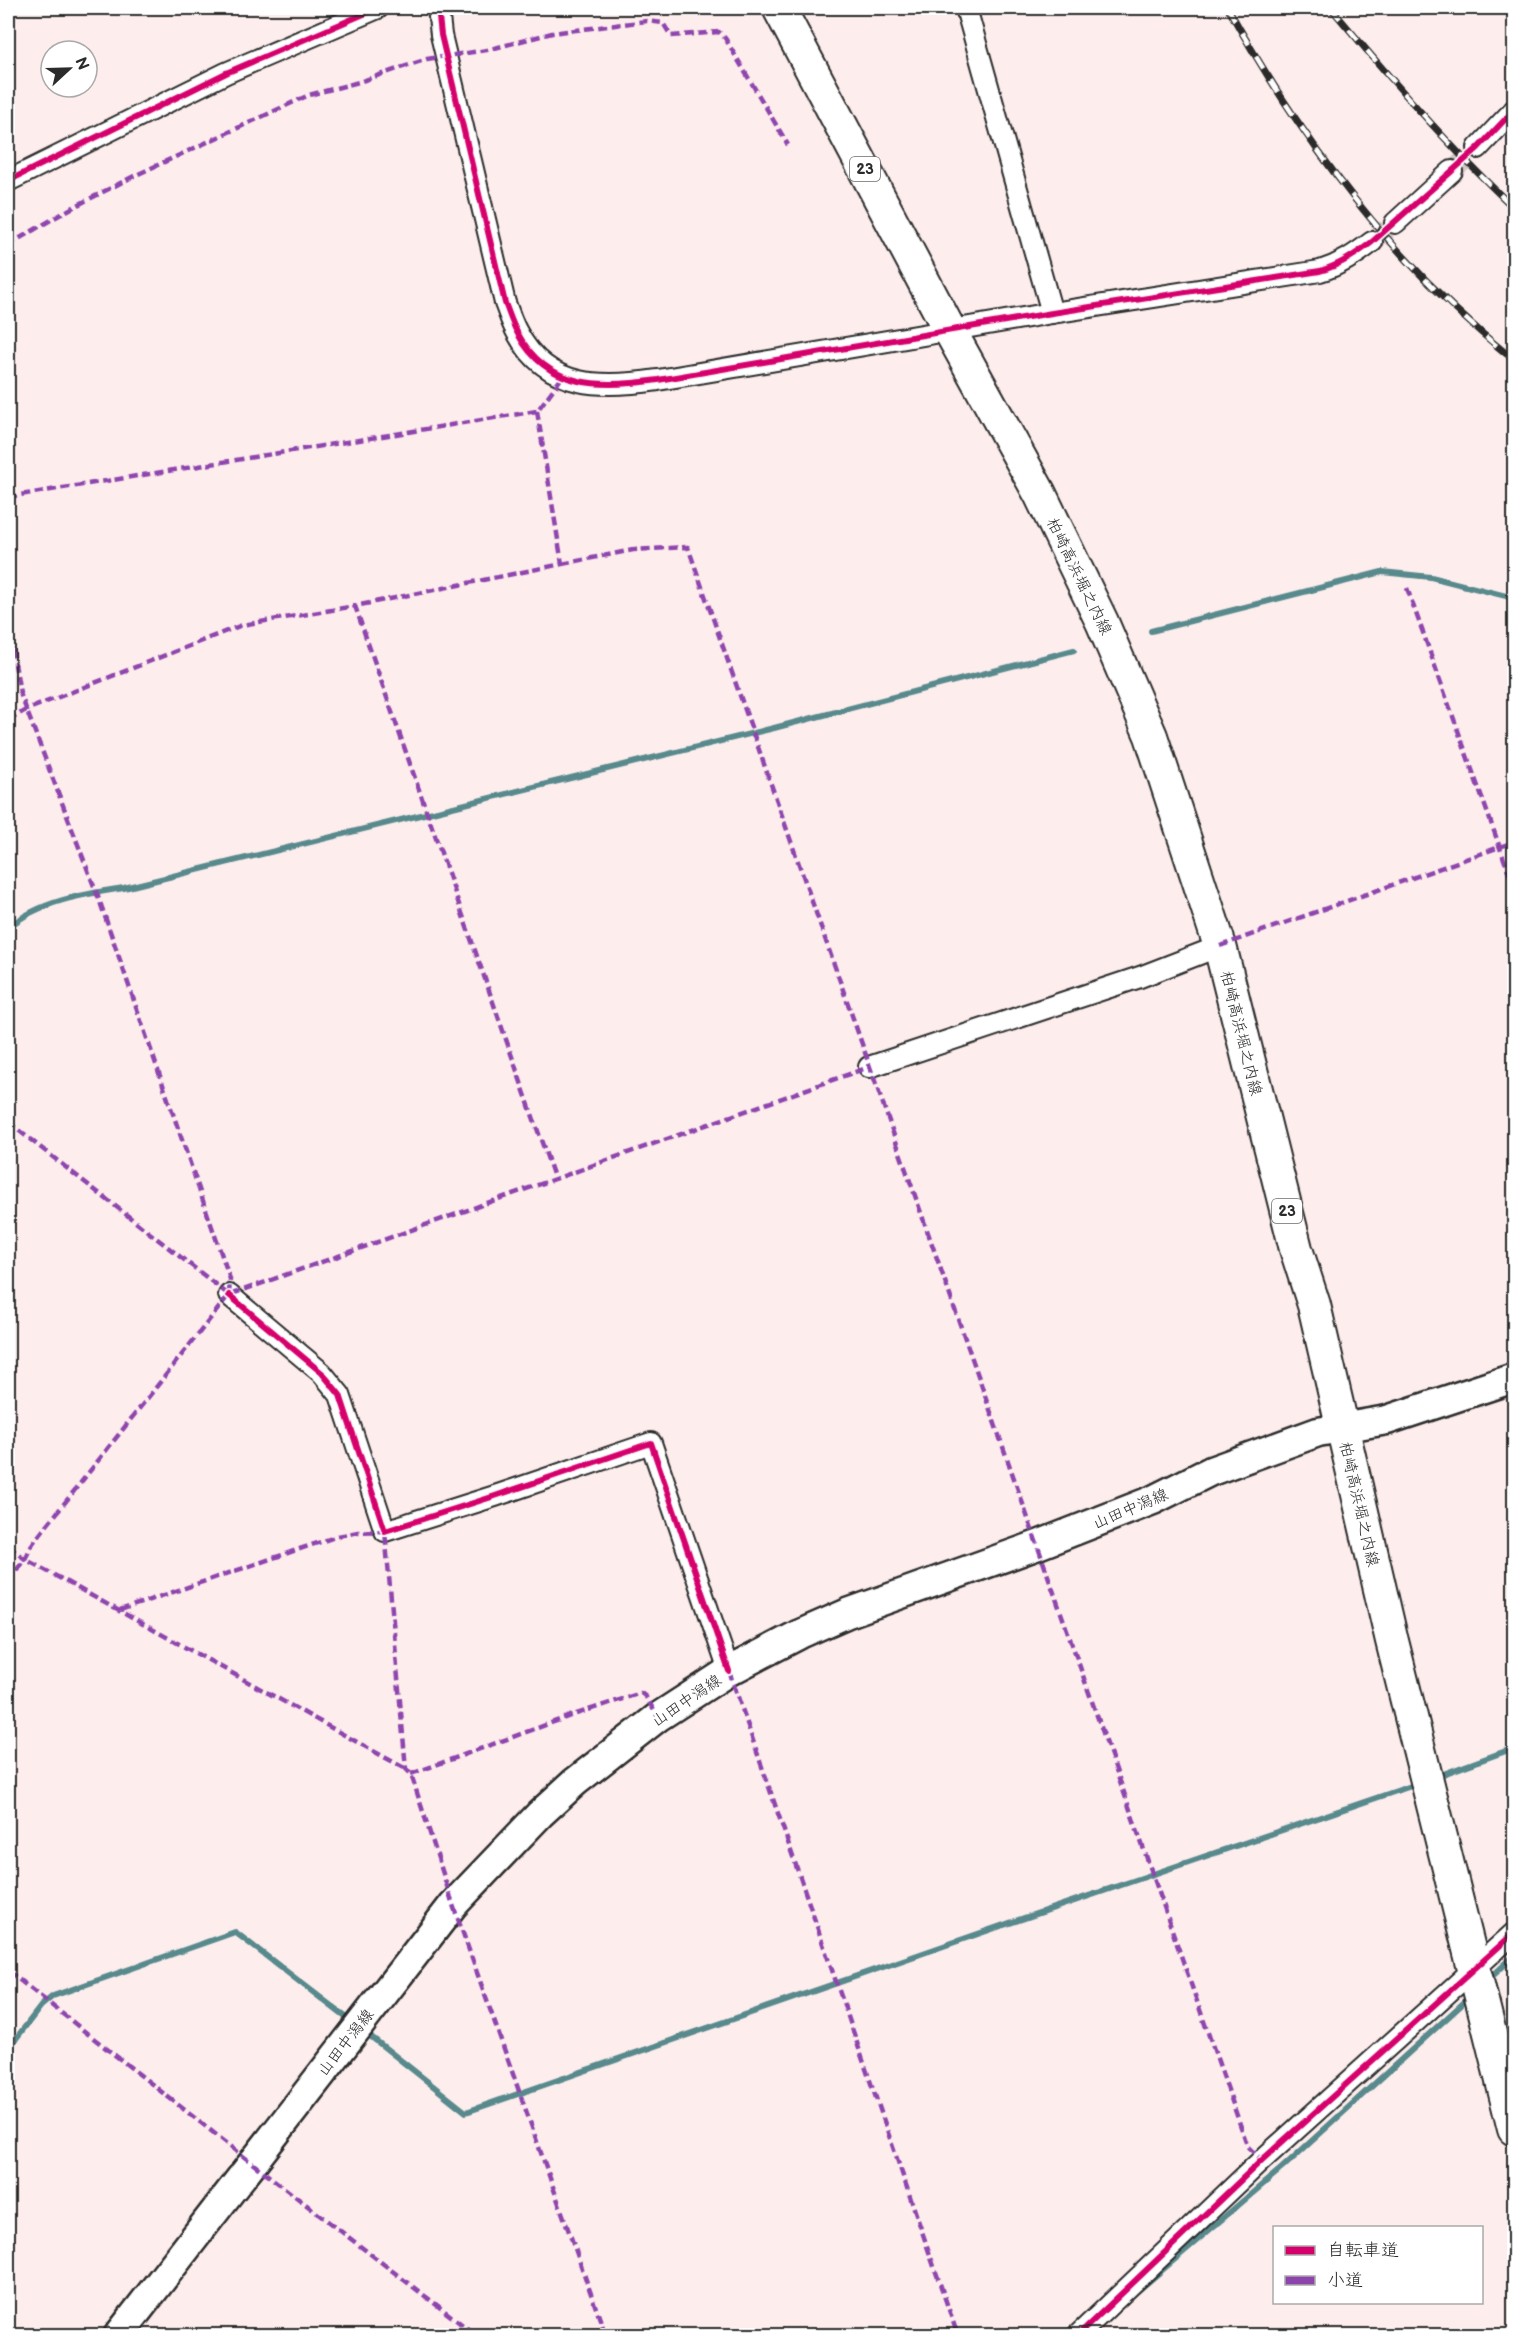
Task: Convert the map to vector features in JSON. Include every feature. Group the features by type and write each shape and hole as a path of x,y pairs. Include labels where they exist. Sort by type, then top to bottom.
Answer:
{"main road":[{"name":"柏崎高浜堀之内線","path":"779,8 950,331 1040,494 1074,561 1129,681 1151,736 1220,946 1296,1249 1314,1305 1392,1641 1513,2120"},
{"name":"山田中潟線","path":"118,2336 453,1905 574,1782 658,1717 729,1671 800,1634 848,1613 1048,1541 1153,1500 1211,1471 1318,1432 1341,1426 1387,1420 1515,1378"}],"street":[{"path":"8,181 226,73 378,8"},
{"path":"438,8 441,35 505,303 518,334 535,357 551,371 591,384 622,385 1052,312 1320,271 1335,267 1372,242"},
{"path":"966,8 1052,312"},
{"path":"1478,148 1515,110"},
{"path":"1395,223 1452,171"},
{"path":"869,1067 1140,977 1220,946"},
{"path":"229,1295 322,1373 340,1395 385,1531 651,1443 729,1671"},
{"path":"1077,2336 1262,2160 1515,1933"}],"waterway":[{"path":"1151,631 1382,572 1431,577 1514,598"},
{"path":"8,928 34,911 63,900 124,888 774,728 1074,650"},
{"path":"1435,1777 1514,1748"},
{"path":"365,2032 466,2112 1417,1784"},
{"path":"8,2049 41,2006 53,1996 235,1932 352,2022"},
{"path":"1486,1982 1514,1956"},
{"path":"1134,2294 1282,2168 1470,1997"}],"tunnel":[{"path":"1452,171 1478,148"},
{"path":"1372,242 1395,223"}],"railway":[{"path":"1228,8 1287,105 1354,198 1390,242 1429,283 1514,360"},
{"path":"1331,8 1442,136 1514,208"}],"marked path":[{"path":"8,245 134,176 309,95 359,82 427,59 487,50 552,33 647,21 663,23 671,36 719,32 725,38 788,145"},
{"path":"8,497 537,411 563,376"},
{"path":"537,411 562,564 355,606 555,1180"},
{"path":"562,564 633,550 688,547 1248,2147 1262,2160"},
{"path":"1407,588 1514,887"},
{"path":"8,720 26,710 242,625 355,606"},
{"path":"8,622 20,693 100,902 230,1279 229,1295"},
{"path":"1220,946 1514,842"},
{"path":"8,1581 25,1559 33,1543 229,1295 869,1067"},
{"path":"8,1122 229,1295"},
{"path":"120,1610 338,1536 358,1532 385,1531 406,1769 411,1774 453,1905 606,2336"},
{"path":"8,1546 25,1559 406,1769"},
{"path":"729,1671 958,2336"},
{"path":"411,1774 573,1715 641,1693 658,1717"},
{"path":"8,1971 477,2336"}],"cycle path":[{"path":"8,181 226,73 378,8"},
{"path":"438,8 441,35 505,303 512,322 530,352 545,366 561,375 597,384 658,380 1052,313 1320,271 1347,259 1372,242 1478,148 1514,110"},
{"path":"229,1295 322,1373 340,1395 385,1531 651,1443 729,1671"},
{"path":"1077,2336 1262,2160 1514,1933"}]}
